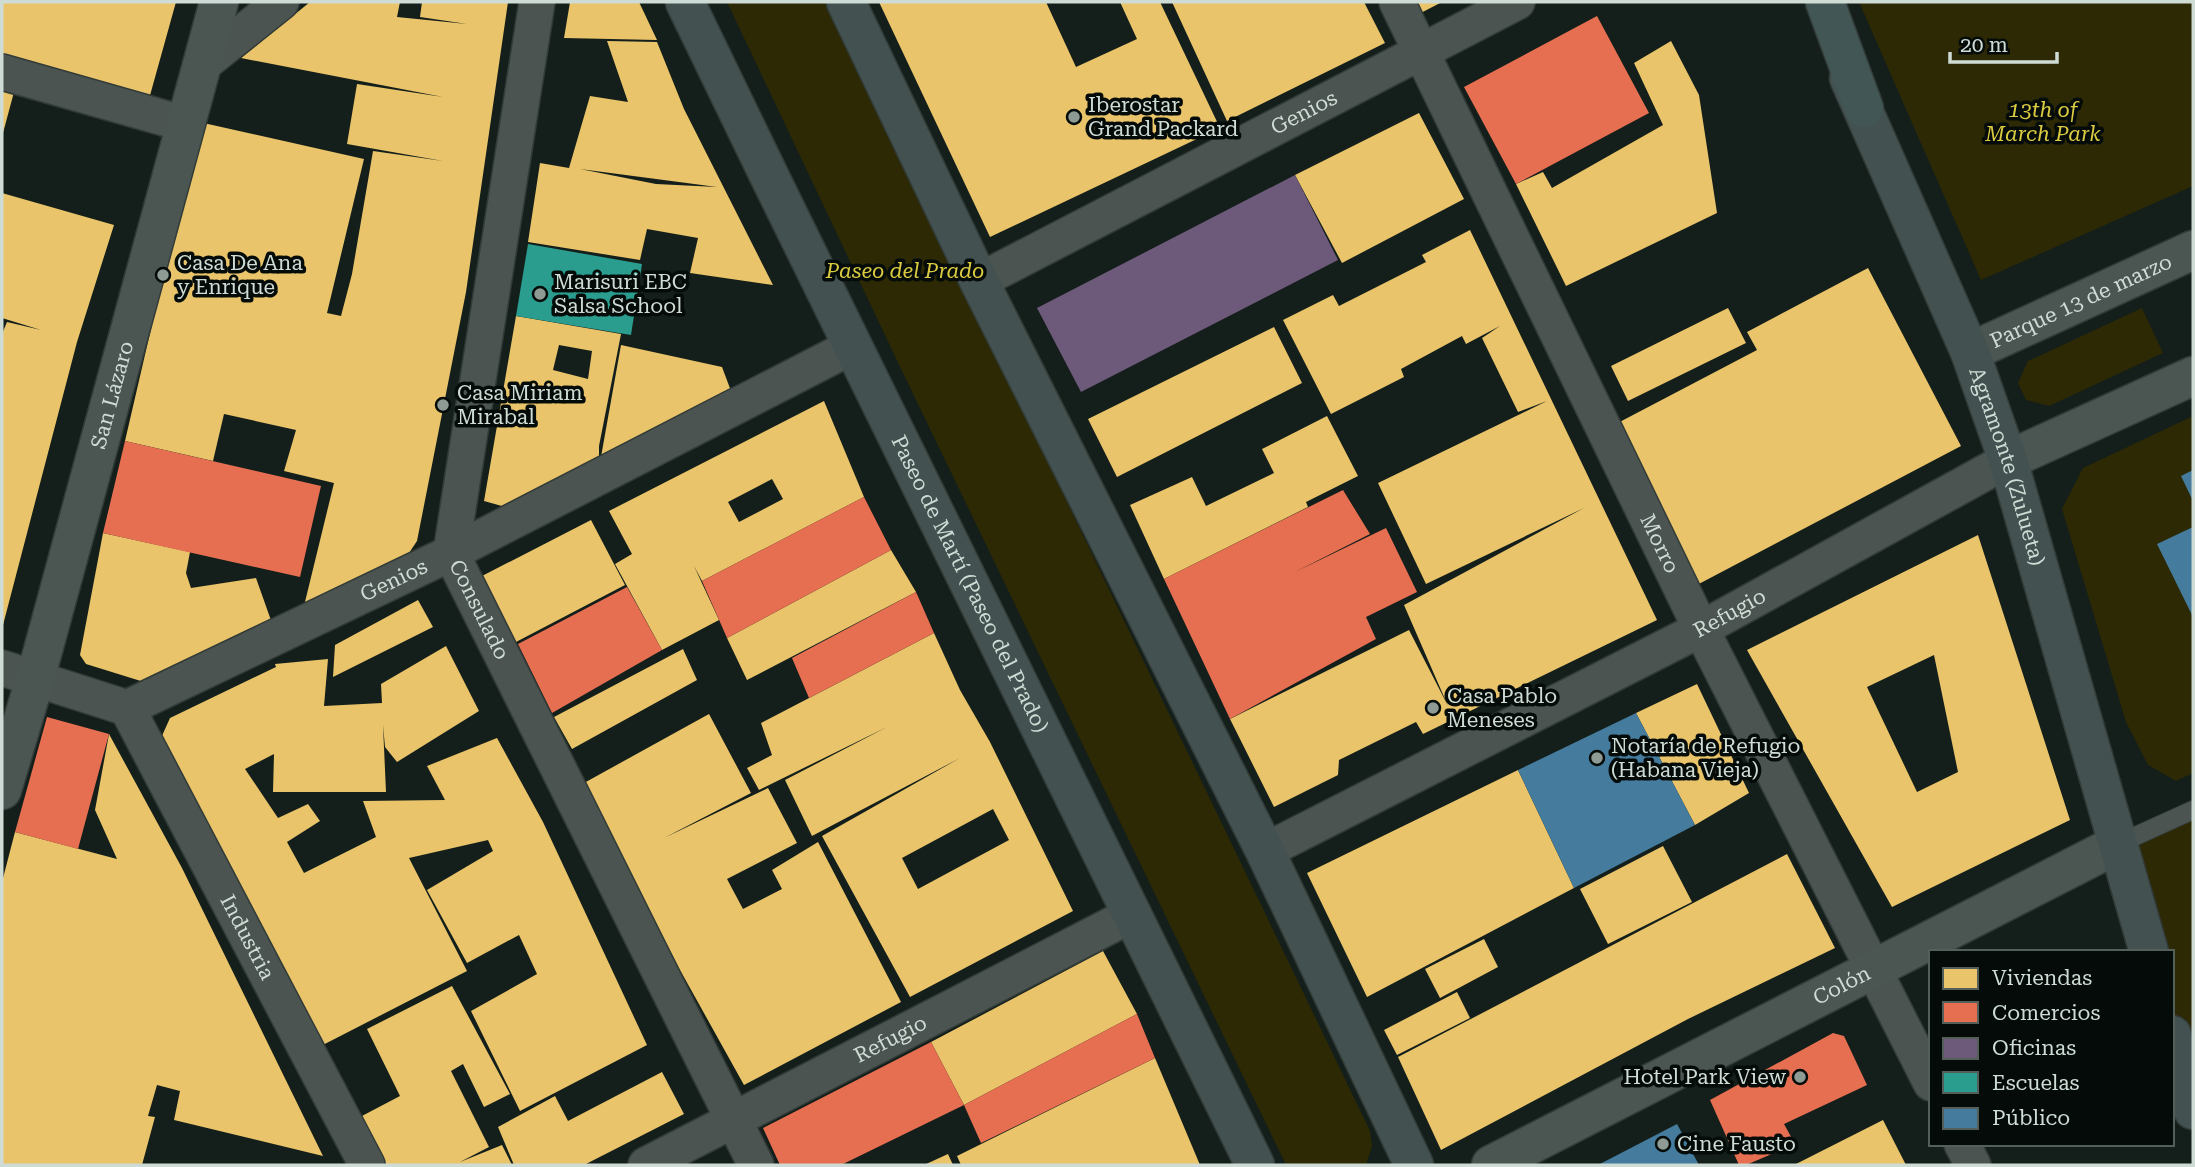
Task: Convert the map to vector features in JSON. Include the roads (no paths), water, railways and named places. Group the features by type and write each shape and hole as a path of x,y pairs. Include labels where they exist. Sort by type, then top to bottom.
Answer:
{"highway":[{"path":"1825,2 1864,108"}],"main road":[{"name":"Paseo de Martí (Paseo del Prado)","path":"685,2 851,347 1255,1165"},
{"path":"846,2 979,281 1265,851 1407,1155"},
{"name":"Agramonte (Zulueta)","path":"1810,2 1864,108 1927,261 1970,352 2008,460 2148,950"},
{"path":"2174,1042 2193,1110"}],"street":[{"name":"San Lázaro","path":"2,790 19,672 185,124 219,2"},
{"path":"202,65 281,2"},
{"name":"Consulado","path":"537,2 450,553 756,1165"},
{"name":"Morro","path":"1397,2 1701,629 1929,1079"},
{"name":"Genios","path":"979,281 1424,53 1517,2"},
{"path":"2,72 185,124"},
{"name":"Parque 13 de marzo","path":"1970,352 2193,250"},
{"name":"Genios","path":"127,708 450,553 851,347"},
{"name":"Refugio","path":"1265,851 1701,629 2008,460 2193,376"},
{"path":"19,672 127,708"},
{"name":"Industria","path":"127,708 367,1165"},
{"name":"Colón","path":"1491,1165 2119,844"},
{"name":"Refugio","path":"646,1165 1133,914"},
{"path":"1963,1146 1973,1165"}],"lane":[{"name":"Colón","path":"2119,844 2193,810"}],"place":[{"name":"Iberostar Grand Packard","path":"1074,117"},
{"name":"Casa De Ana y Enrique","path":"163,275"},
{"name":"Marisuri EBC Salsa School","path":"540,294"},
{"name":"Casa Miriam Mirabal","path":"443,405"},
{"name":"Casa Pablo Meneses","path":"1433,708"},
{"name":"Notaría de Refugio (Habana Vieja)","path":"1597,758"},
{"name":"Hotel Park View","path":"1800,1077"},
{"name":"Cine Fausto","path":"1663,1144"}],"park label":[{"name":"13th of March Park","path":"2043,122"},
{"name":"Paseo del Prado","path":"905,271"}]}
